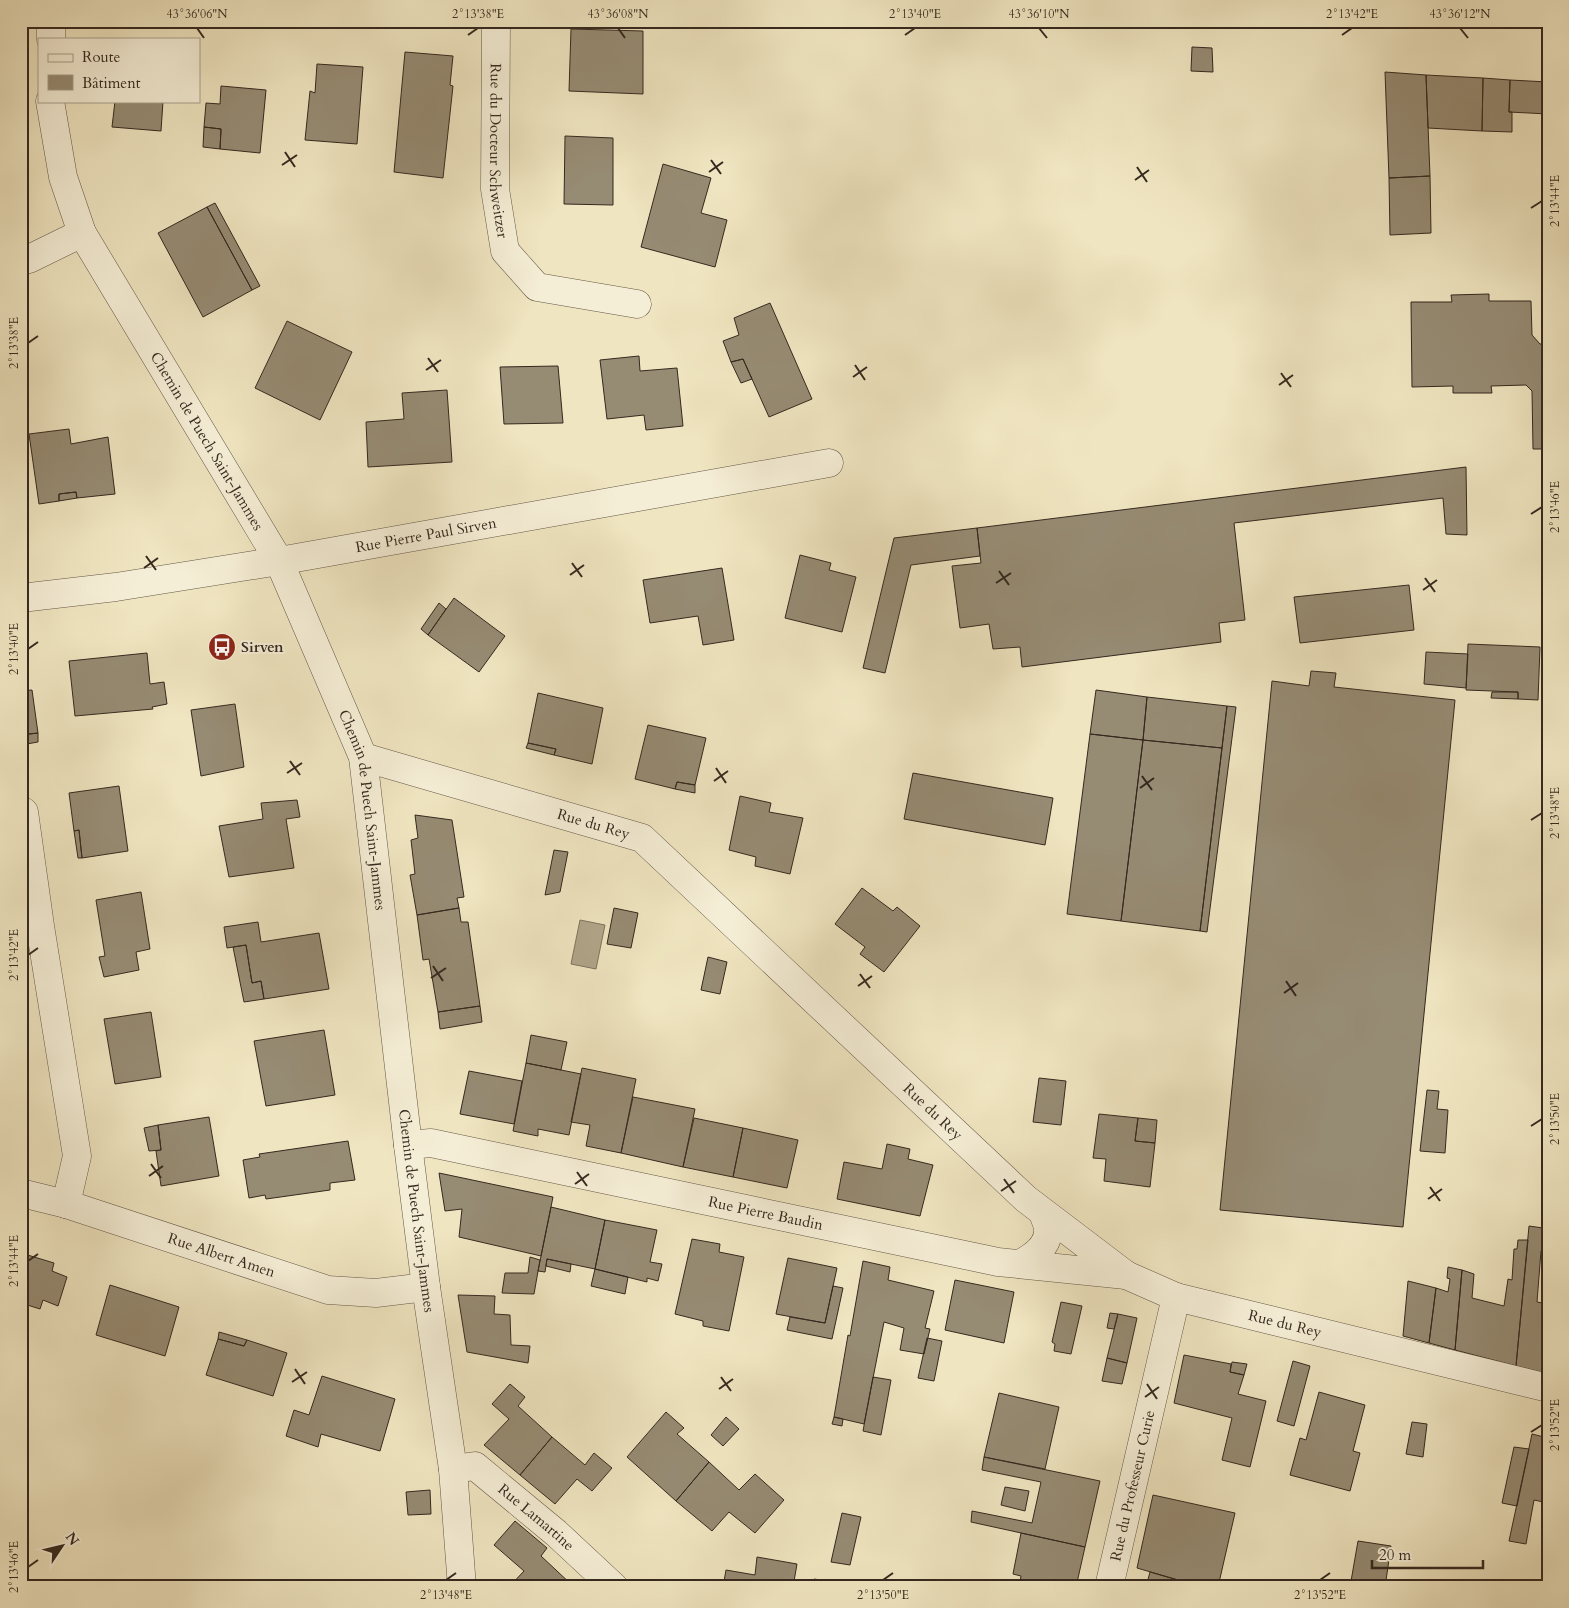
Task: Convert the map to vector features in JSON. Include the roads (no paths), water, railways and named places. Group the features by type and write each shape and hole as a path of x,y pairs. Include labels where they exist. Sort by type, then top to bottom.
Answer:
{"street":[{"path":"51,21 51,38"},
{"name":"Rue du Docteur Schweitzer","path":"496,21 495,189 504,251 537,287 637,304"},
{"name":"Chemin de Puech Saint-Jammes","path":"50,102 63,177 82,233 279,561 363,757 408,1145 426,1286 453,1469 462,1587"},
{"path":"21,261 29,259 82,233"},
{"name":"Rue Pierre Paul Sirven","path":"21,598 116,587 279,561 829,464"},
{"name":"Rue du Rey","path":"363,757 642,838 1026,1199 1126,1275 1176,1297 1548,1388"},
{"path":"21,810 24,812 31,921 77,1156 66,1204"},
{"name":"Rue Pierre Baudin","path":"408,1145 431,1143 978,1258 1126,1275"},
{"name":"Rue Albert Amen","path":"21,1193 66,1204 328,1290 376,1293 426,1286"},
{"path":"1020,1264 1044,1245 1048,1232 1044,1213"},
{"name":"Rue du Professeur Curie","path":"1109,1587 1176,1297"},
{"name":"Rue Lamartine","path":"453,1469 475,1466 556,1533 614,1587"}],"place":[{"name":"Sirven","path":"222,647"}]}
